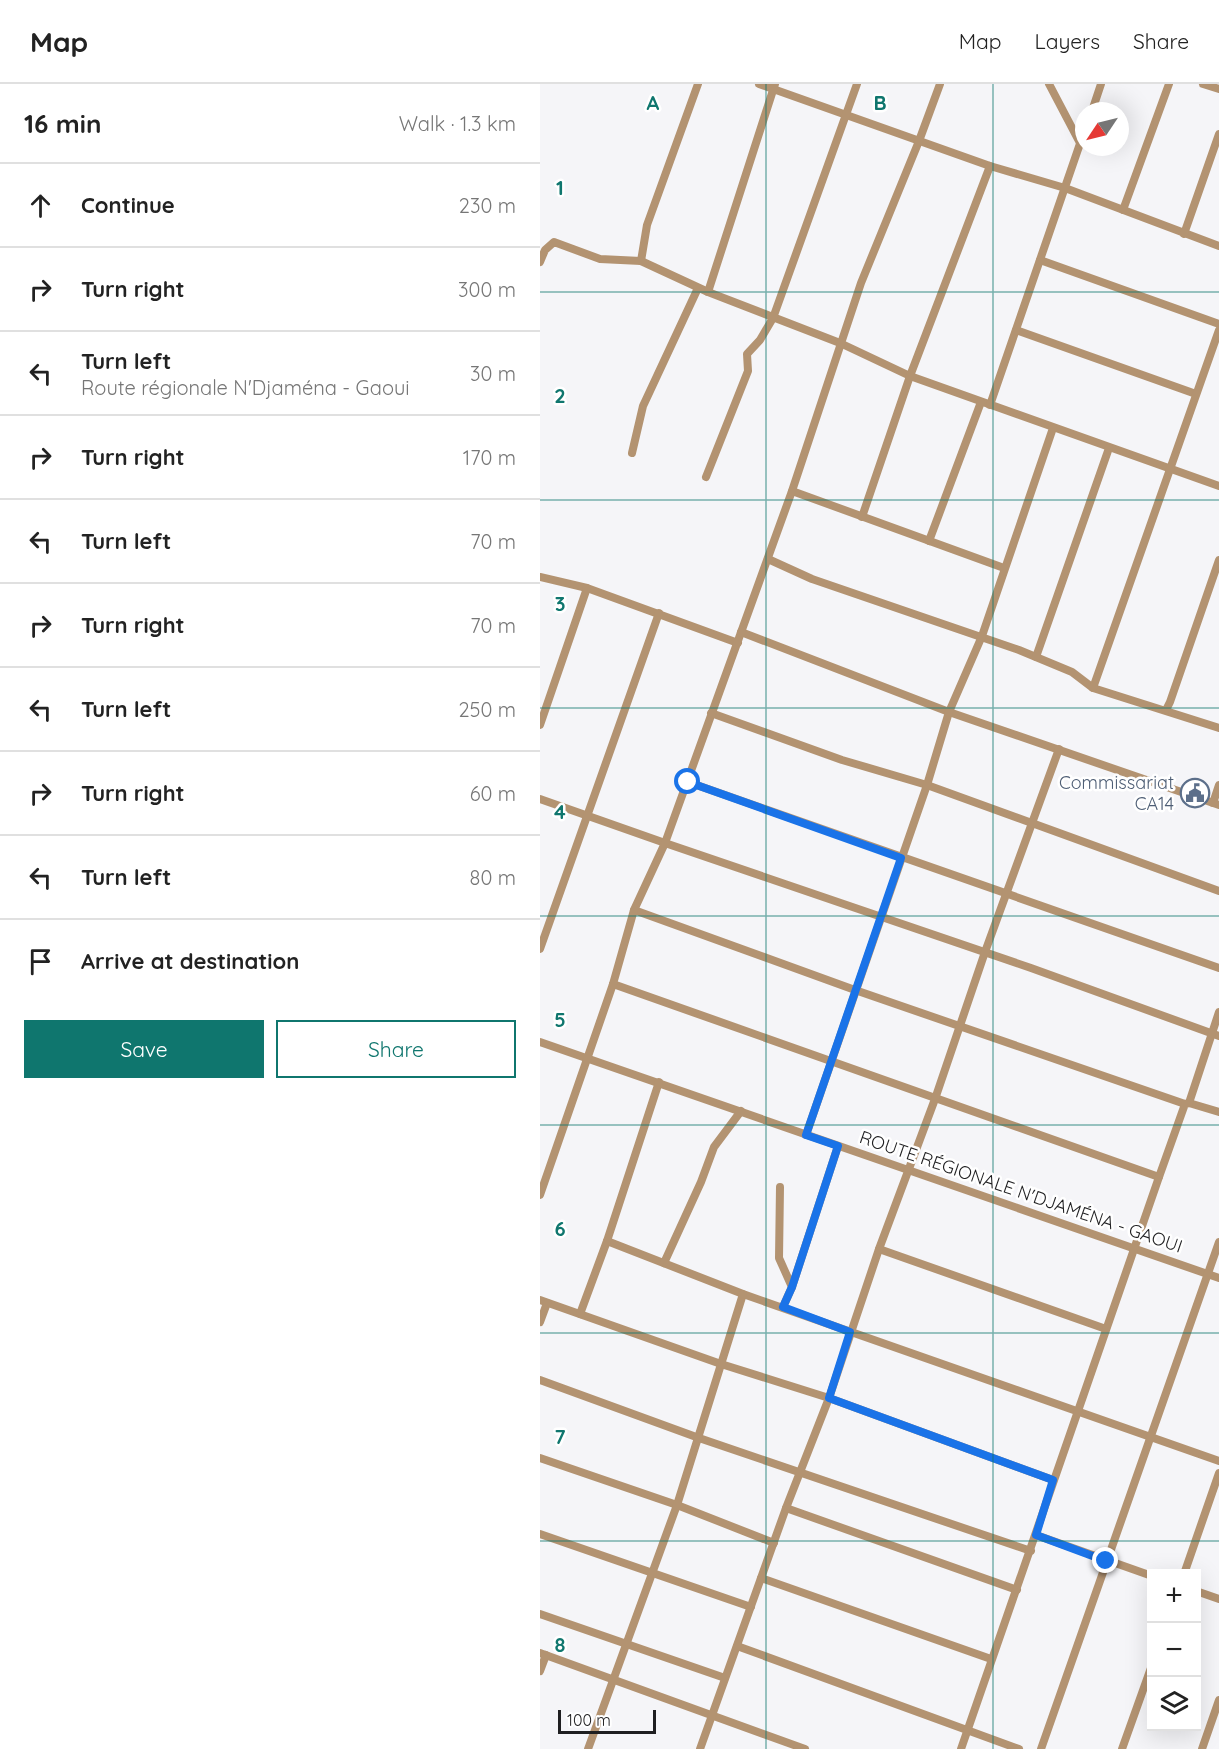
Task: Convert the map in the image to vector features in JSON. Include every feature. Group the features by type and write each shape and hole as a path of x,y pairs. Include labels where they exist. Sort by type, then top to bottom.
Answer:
{"street":[{"path":"641,261 647,225 698,84"},
{"path":"759,84 774,87 846,116 990,166 1065,188 1219,246"},
{"path":"706,477 748,371 747,354 760,340 773,318 857,84"},
{"path":"540,1195 613,984 634,910 665,843 688,782 792,491 873,249 919,141 940,84"},
{"path":"1049,84 1075,133"},
{"path":"1095,102 1101,84"},
{"path":"1123,210 1169,84"},
{"path":"1203,84 1219,89"},
{"path":"708,292 774,87"},
{"path":"1184,234 1219,134"},
{"path":"990,405 1076,156"},
{"path":"862,517 910,376 990,166"},
{"path":"540,262 545,250 554,242 600,259 641,261 698,288 840,343 910,376 1219,486"},
{"path":"1040,260 1219,324"},
{"path":"632,453 643,406 698,288"},
{"path":"1016,330 1197,394"},
{"path":"1093,688 1219,330"},
{"path":"929,541 981,402"},
{"path":"806,1135 927,785 949,712 982,636 1053,428"},
{"path":"1035,657 1108,448"},
{"path":"792,491 1004,568"},
{"path":"768,559 812,579 982,636 1035,657 1072,672 1093,688 1219,728"},
{"path":"1166,710 1219,560"},
{"path":"540,577 587,588 738,643"},
{"path":"540,725 587,588"},
{"path":"540,949 659,613"},
{"path":"741,632 949,712 1216,804 1219,785"},
{"path":"711,713 842,760 927,785 1219,891"},
{"path":"700,1749 799,1472 829,1398 879,1249 935,1099 985,952 1059,749"},
{"path":"688,782 1219,968"},
{"path":"540,799 1216,1034"},
{"path":"634,910 855,990 1187,1104 1219,1112"},
{"path":"613,984 831,1063 1159,1177"},
{"path":"961,1749 1159,1177 1216,1034 1219,1012"},
{"name":"ROUTE RÉGIONALE N'DJAMÉNA - GAOUI","path":"540,1042 1219,1278"},
{"path":"580,1314 607,1241 659,1082"},
{"path":"664,1263 701,1182 714,1147 741,1112"},
{"path":"783,1307 792,1287 838,1146"},
{"path":"780,1187 779,1258 792,1287"},
{"path":"607,1241 743,1294 1219,1461"},
{"path":"1041,1749 1219,1242"},
{"path":"879,1249 1106,1329"},
{"path":"588,1749 677,1505 743,1294"},
{"path":"540,1322 543,1302 721,1364 829,1398 1053,1480"},
{"path":"540,1380 699,1438 1030,1551"},
{"path":"540,1458 677,1505 774,1543"},
{"path":"1186,1569 1219,1473"},
{"path":"786,1508 1017,1590"},
{"path":"540,1534 751,1607"},
{"path":"1036,1535 1147,1574"},
{"path":"761,1578 991,1659"},
{"path":"1201,1592 1219,1599"},
{"path":"540,1614 725,1678"},
{"path":"737,1646 1019,1749"},
{"path":"540,1671 543,1654 805,1749"},
{"path":"1122,1749 1148,1677"},
{"path":"1202,1749 1219,1700"}],"place":[{"name":"Commissariat CA14","path":"1195,793"}],"route":[{"path":"688,782 901,858 806,1135 838,1146 792,1287 783,1307 850,1332 829,1398 1053,1480 1036,1535 1106,1561"}]}
